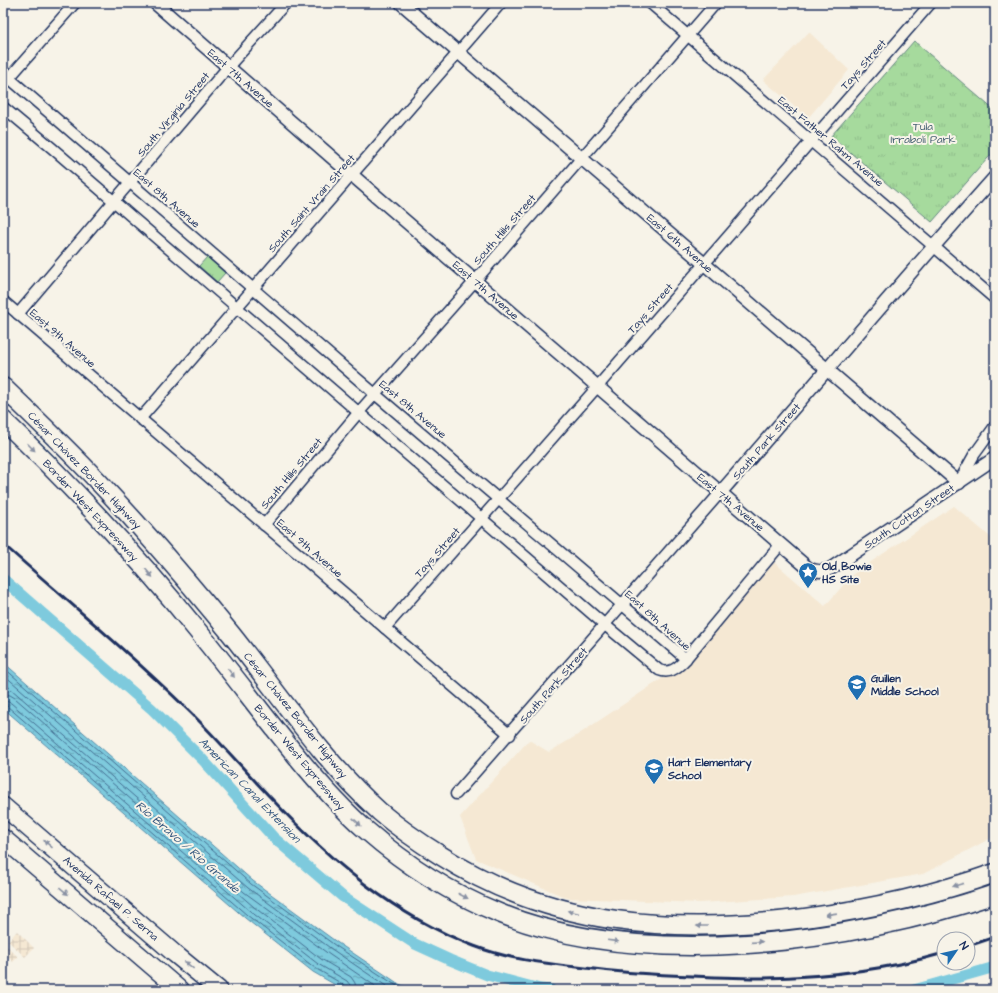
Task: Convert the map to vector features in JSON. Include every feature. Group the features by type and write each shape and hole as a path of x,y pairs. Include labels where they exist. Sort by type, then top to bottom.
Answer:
{"highway":[{"name":"César Chávez Border Highway","path":"3,388 46,428 108,492 186,580 232,636 305,730 343,774 380,812 418,842 464,871 524,898 572,913 609,920 650,924 701,926 772,922 836,914 892,903 995,873"},
{"name":"Border West Expressway","path":"3,420 77,494 131,552 202,636 264,716 320,784 339,804 391,851 439,884 467,899 501,914 558,931 608,940 667,946 765,942 843,932 932,912 995,894"},
{"name":"Avenida Rafael P. Serna","path":"3,806 175,954 220,990"},
{"path":"3,838 180,990"}],"street":[{"path":"6,81 75,3"},
{"name":"East 7th Avenue","path":"154,3 720,493 808,568 821,572"},
{"name":"South Virginia Street","path":"18,314 228,68 286,3"},
{"name":"East 6th Avenue","path":"401,3 958,483"},
{"name":"South Saint Vrain Street","path":"140,419 501,3"},
{"name":"East Father Rahm Avenue","path":"650,3 995,298"},
{"name":"South Hills Street","path":"264,525 359,412 475,281 716,3"},
{"name":"Tays Street","path":"385,628 931,3"},
{"name":"East 8th Avenue","path":"3,107 659,670 665,672 671,671 678,667 686,659 130,182 6,81"},
{"name":"South Park Street","path":"456,794 510,735 995,177"},
{"name":"East 9th Avenue","path":"3,301 510,735"},
{"path":"958,483 974,455 995,426"},
{"name":"South Cotton Street","path":"821,572 830,569 995,458"},
{"path":"686,659 781,544"}],"shaded area":[{"path":"809,32 849,70 808,118 763,80"},
{"path":"954,506 995,541 995,836 923,874 793,897 700,903 567,898 476,859 460,817 529,740 549,752 576,736 663,678 683,670 774,562 825,606 853,574"},
{"path":"17,931 34,948 25,957 8,941"},
{"path":"6,945 18,957 13,962 3,952 3,948"}],"green space":[{"name":"Tula Irraboli Park","path":"914,41 995,111 995,150 932,222 831,136"},
{"path":"207,257 225,273 217,282 199,266"}],"water":[{"name":"Río Bravo / Rio Grande","path":"3,662 253,881 338,943 399,984 412,990 344,990 313,972 245,918 3,708"}],"waterway":[{"name":"American Canal Extension","path":"3,579 152,709 203,760 274,838 343,897 415,944 450,960 487,975 540,989 551,990"},
{"name":"American Canal Extension","path":"914,990 995,967"}],"railway":[{"path":"3,544 166,688 209,731 293,821 316,843 365,884 390,902 445,934 474,946 525,960 634,973 678,976 764,978 810,976 855,972 900,964 936,955"},
{"path":"976,943 995,937"}],"place":[{"name":"Old Bowie HS Site","path":"808,589"},
{"name":"Guillen Middle School","path":"857,701"},
{"name":"Hart Elementary School","path":"654,785"}]}
